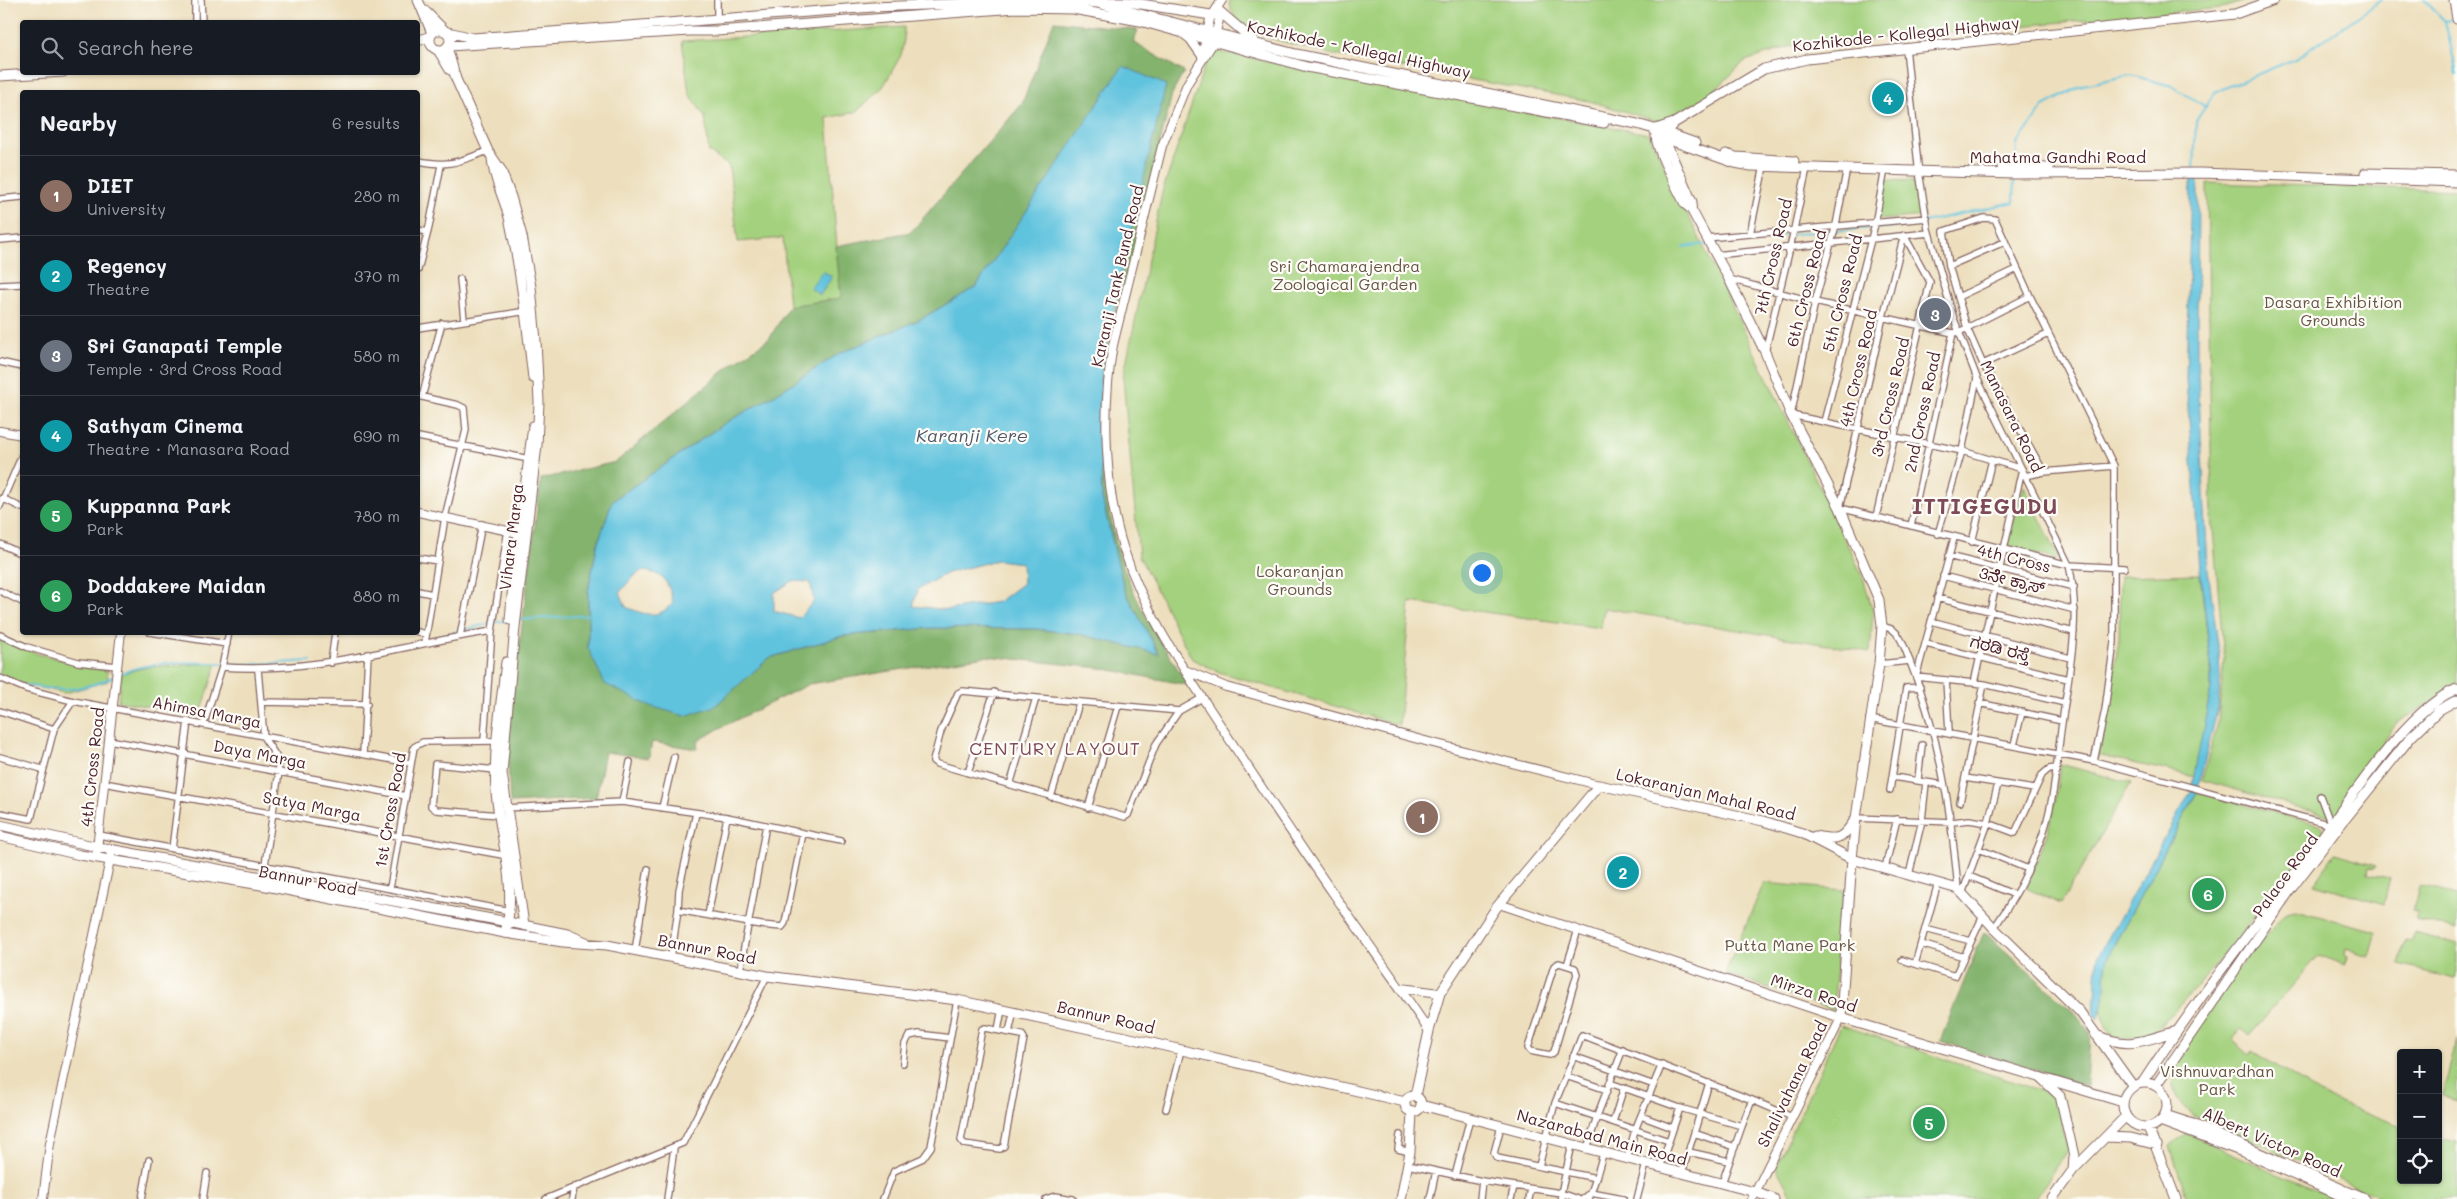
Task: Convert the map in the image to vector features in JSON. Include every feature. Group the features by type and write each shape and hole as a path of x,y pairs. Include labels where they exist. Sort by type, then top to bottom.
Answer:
{"main road":[{"name":"Kozhikode - Kollegal Highway","path":"1674,123 1764,69 1807,59 2235,14 2274,0"},
{"path":"2454,0 2457,19"},
{"name":"Kozhikode - Kollegal Highway","path":"433,41 438,29 474,38 717,20 873,4 1040,1 1097,3 1256,42 1296,54 1637,124 1664,136"},
{"path":"1097,3 1128,2 1218,8 1256,42"},
{"path":"420,4 446,31 450,42 448,47"},
{"path":"420,4 433,41 456,79"},
{"name":"Kozhikode - Kollegal Highway","path":"420,45 433,41 448,47 690,31 717,32 889,16 1040,7 1073,8 1108,14 1307,67 1655,132"},
{"path":"420,41 433,41"},
{"name":"Vihara Marga","path":"448,47 456,79 490,154 510,220 529,310 539,402 537,445 523,534 512,627 502,773 502,810"},
{"path":"0,72 20,70"},
{"path":"0,76 20,75"},
{"path":"1674,123 1655,132 1685,204 1691,209"},
{"path":"1674,123 1664,136 1692,202 1691,209"},
{"name":"Mahatma Gandhi Road","path":"1664,136 1736,157 1919,168 2013,171 2196,171 2457,175"},
{"name":"Mahatma Gandhi Road","path":"1664,136 1736,163 1807,168 1885,170 1919,168"},
{"name":"Mahatma Gandhi Road","path":"2196,171 2457,182"},
{"name":"Shalivahana Road","path":"1691,209 1729,279 1765,352 1791,415 1840,508 1873,583 1882,614 1878,664 1856,818 1841,1018"},
{"name":"Vihara Marga","path":"523,534 534,392 529,310"},
{"name":"Vihara Marga","path":"512,627 496,740 496,770 510,857 524,925"},
{"path":"2143,1082 2156,1085 2167,1098 2162,1118 2148,1127 2135,1125 2126,1116 2122,1102 2128,1090 2143,1082 2177,1031 2359,786 2415,719 2449,692 2457,689"},
{"name":"Palace Road","path":"2156,1085 2291,889 2332,836 2411,737 2439,710 2457,700"},
{"path":"1412,1112 1418,1110 1421,1105 1415,1096 1429,1031 1440,993 1498,904 1599,785"},
{"name":"Lokaranjan Mahal Road","path":"1599,785 1756,819 1802,833 1852,859 1938,883 1960,892 2080,1012 2133,1086"},
{"path":"1802,833 1838,839 1845,835 1856,818"},
{"path":"0,825 112,850 524,925 574,936 588,944"},
{"name":"Bannur Road","path":"0,836 110,861 261,886 505,933 635,951 767,976 957,1000 1014,1011 1405,1102"},
{"name":"Vihara Marga","path":"505,933 511,898 510,857"},
{"name":"Mirza Road","path":"1841,1018 2122,1102"},
{"path":"2096,1035 2110,1041 2132,1044 2177,1031"},
{"path":"2041,1078 2060,1096 2074,1156 2073,1170"},
{"path":"1412,1112 1406,1108 1405,1102 1408,1098 1415,1096"},
{"name":"Nazarabad Main Road","path":"1421,1105 1545,1139 1722,1183 1753,1195 1774,1199"},
{"path":"1402,1199 1410,1152 1412,1112"},
{"path":"2052,1199 2073,1170 2126,1116"},
{"path":"2162,1118 2348,1199"},
{"name":"Albert Victor Road","path":"2162,1118 2194,1124 2365,1199"},
{"path":"2148,1127 2157,1146 2176,1199"},
{"path":"2107,1137 2130,1138 2157,1146"}],"street":[{"path":"194,0 195,20"},
{"path":"201,0 202,20"},
{"path":"717,0 717,20"},
{"path":"1209,42 1206,30 1218,8"},
{"path":"1209,42 1216,33 1218,8"},
{"path":"1181,33 1190,39 1202,57"},
{"name":"Karanji Tank Bund Road","path":"1209,42 1187,84 1162,146 1113,345 1107,378 1106,412 1113,498 1124,549 1146,604 1184,670 1288,829 1401,988 1429,1031"},
{"name":"Manasara Road","path":"1906,48 1919,168 1929,231 1956,333 2069,565 2074,587 2074,632 2053,798 2040,841 2028,869 2015,895 1994,928"},
{"path":"420,161 441,165 452,164 490,154"},
{"path":"420,262 441,165"},
{"path":"1750,234 1764,166"},
{"name":"7th Cross Road","path":"1765,352 1807,168"},
{"name":"6th Cross Road","path":"1791,415 1815,302 1836,227 1847,168"},
{"name":"5th Cross Road","path":"1824,422 1875,223 1885,170"},
{"path":"0,199 20,197"},
{"path":"1707,239 1927,218"},
{"path":"2044,472 1983,364 1968,328 1949,266 1944,231 1984,218 1995,219 2048,334 2114,466 2114,642 2105,710 2094,761"},
{"path":"420,230 428,232"},
{"path":"1714,254 1790,248 1871,236 1904,235 1929,231"},
{"name":"3rd Cross Road","path":"1876,517 1930,282 1904,235"},
{"name":"4th Cross Road","path":"1840,508 1883,318 1904,235"},
{"path":"0,240 20,238"},
{"path":"1949,266 2004,242"},
{"path":"1958,298 2017,269"},
{"path":"460,279 464,320"},
{"path":"1729,279 1815,302 1956,333 2030,296"},
{"path":"0,285 20,284"},
{"path":"420,328 529,310"},
{"path":"425,638 445,517 464,446 466,430 464,408 420,397 442,323"},
{"name":"2nd Cross Road","path":"1911,526 1956,333"},
{"path":"1983,364 2048,334"},
{"path":"0,362 20,367"},
{"path":"1938,534 1962,452 1977,378"},
{"path":"1791,415 1962,452 2022,469 1974,683"},
{"path":"0,431 20,435"},
{"path":"420,437 529,458"},
{"path":"1972,542 1992,460"},
{"path":"0,506 20,461"},
{"path":"2025,476 2044,472 2114,466"},
{"path":"2,498 20,507"},
{"path":"1840,508 1954,538 2069,565 2124,568"},
{"path":"420,512 523,534"},
{"path":"460,633 482,524"},
{"path":"496,740 484,741 492,629 508,530"},
{"path":"1916,677 1954,538"},
{"path":"0,544 20,553"},
{"name":"4th Cross","path":"1948,556 2074,587"},
{"path":"420,558 438,561"},
{"name":"3ನೆೇ ಕ್ರಾಸ್","path":"1943,576 2075,610"},
{"path":"0,591 20,601"},
{"path":"420,591 432,594"},
{"path":"1937,598 2074,632"},
{"path":"1931,621 2070,658"},
{"path":"1882,626 1892,629 1901,638 1920,687 1933,729 1952,822 1960,892"},
{"path":"223,666 258,670 368,654 425,638 492,629"},
{"path":"0,634 28,647 117,672"},
{"path":"420,634 425,638"},
{"name":"4th Cross Road","path":"96,858 121,635"},
{"path":"169,635 227,644"},
{"path":"204,723 223,666 228,635"},
{"path":"331,659 335,635"},
{"name":"ಗರಡಿ ರಸ್ತೆ","path":"1926,644 2068,679"},
{"path":"363,754 368,654"},
{"path":"1878,664 1910,660"},
{"path":"258,670 264,738 276,756 279,772 263,878"},
{"name":"Lokaranjan Mahal Road","path":"1184,670 1215,683 1428,742 1599,785"},
{"path":"1916,677 1984,684 2065,703"},
{"name":"Ahimsa Marga","path":"0,678 26,689 112,708 204,723 264,738 410,763"},
{"path":"1946,680 1949,732"},
{"path":"1960,802 1984,684"},
{"path":"1890,790 1902,724 1906,688 1920,687"},
{"path":"1179,711 1079,703 972,690 959,692 941,731 934,762 1123,818 1127,816 1156,744 1179,711 1202,698"},
{"path":"968,772 994,692"},
{"path":"1010,785 1036,698"},
{"path":"0,813 31,819 42,769 54,729 74,700"},
{"path":"262,702 367,704"},
{"path":"1051,797 1079,703"},
{"path":"1979,703 2062,721"},
{"path":"1088,808 1118,706"},
{"path":"0,711 54,729"},
{"path":"2014,745 2022,712"},
{"path":"1870,719 1949,732 2094,761 2331,825"},
{"path":"172,849 188,721"},
{"name":"Daya Marga","path":"109,740 406,796"},
{"name":"1st Cross Road","path":"390,888 414,748 423,742 484,741"},
{"path":"1918,779 1922,745"},
{"path":"0,757 42,769"},
{"path":"662,808 674,757"},
{"path":"622,802 630,762"},
{"path":"496,770 435,764 431,806 436,810 502,810 622,802 727,817 842,841"},
{"path":"1856,818 1952,822 1969,820 1988,823 2015,833 2042,775 2049,769 2056,768"},
{"path":"1893,776 1944,785"},
{"path":"1965,778 2034,789"},
{"name":"Satya Marga","path":"104,783 272,812 510,857"},
{"path":"1909,875 1922,820 1926,783"},
{"path":"1960,892 1969,876 1979,849 1998,784"},
{"path":"2320,796 2331,825"},
{"path":"671,958 679,890 696,813"},
{"path":"708,914 727,817"},
{"path":"1885,868 1897,820"},
{"path":"740,970 766,825"},
{"path":"678,910 708,914 748,923 779,927 784,925 803,833"},
{"path":"99,835 510,911"},
{"path":"1979,849 2028,869"},
{"path":"43,1199 50,1143 112,850"},
{"path":"635,951 648,869"},
{"path":"1969,876 2015,895"},
{"path":"1915,964 1938,883"},
{"name":"Mirza Road","path":"1498,904 1841,1018"},
{"path":"1902,960 1953,977 1957,975 1983,916"},
{"path":"1925,928 1971,941"},
{"path":"1567,965 1578,930"},
{"path":"1920,944 1964,957"},
{"path":"1559,963 1567,965 1575,968 1577,974 1554,1052 1550,1056 1530,1051 1529,1046 1554,966 1559,963"},
{"path":"546,1199 674,1148 687,1138 767,976"},
{"path":"1401,988 1440,993"},
{"path":"883,1199 894,1171 923,1158 931,1147 957,1000"},
{"path":"998,1030 1002,1009"},
{"path":"1010,1032 1014,1011"},
{"name":"Shalivahana Road","path":"1753,1195 1841,1018"},
{"path":"982,1029 998,1030 1022,1035 1024,1038 1004,1146 997,1150 964,1144 961,1137 982,1029"},
{"path":"903,1063 905,1044 909,1036 919,1034 950,1038"},
{"path":"1539,1166 1556,1103 1582,1035 1662,1064 1792,1117"},
{"path":"1587,1149 1596,1116 1623,1049"},
{"path":"1166,1109 1181,1050"},
{"path":"1573,1056 1654,1085"},
{"path":"1627,1159 1641,1116 1662,1064"},
{"path":"1566,1076 1607,1090"},
{"path":"1610,1083 1680,1108 1742,1126"},
{"path":"1682,1173 1709,1083"},
{"path":"1613,1122 1624,1087"},
{"path":"1722,1183 1752,1100"},
{"path":"1556,1103 1669,1141"},
{"path":"1660,1168 1680,1108"},
{"path":"1641,1116 1673,1128"},
{"path":"1455,1176 1470,1118"},
{"path":"1501,1126 1494,1156 1497,1158 1596,1178"},
{"path":"1694,1133 1735,1147"},
{"path":"1400,1135 1398,1149 1410,1152"},
{"path":"1562,1196 1572,1145"},
{"path":"667,1199 674,1148"},
{"path":"1689,1152 1729,1161"},
{"path":"1590,1196 1603,1154"},
{"path":"142,1199 149,1160"},
{"path":"1637,1199 1646,1164"},
{"path":"1408,1165 1455,1176 1578,1199"},
{"path":"1430,1199 1436,1171"},
{"path":"203,1199 207,1174"},
{"path":"1480,1199 1482,1181"},
{"path":"1511,1199 1514,1186"},
{"path":"572,1199 574,1187"},
{"path":"1529,1199 1531,1189"},
{"path":"1046,1199 1055,1196 1073,1199"},
{"path":"1583,1199 1590,1196 1623,1199"}],"green space":[{"path":"1230,0 2249,0 2222,8 1792,46 1745,61 1709,96 1660,122 1589,101 1329,54 1261,36 1237,21 1229,5"},
{"path":"1054,21 1138,30 1133,42 1184,72 1172,94 1104,373 1104,450 1105,476 1112,526 1127,576 1155,632 1188,685 1100,668 986,656 809,684 720,728 698,741 697,749 652,742 649,758 605,752 596,798 510,803 507,741 541,479 616,462 731,365 769,339 789,306 841,298 836,246 911,232 1022,104","holes":["1044,187 1124,261 1101,375 1102,498 1124,589 1159,654 1079,634 1036,629 931,628 842,636 769,658 588,648 588,592 597,546 612,501 722,425 773,396 840,353 919,320 976,287"]},
{"path":"904,27 901,55 883,87 856,112 827,118 841,299 789,306 783,238 738,242 729,166 709,152 705,117 689,93 682,41"},
{"name":"Sri Chamarajendra Zoological Garden","path":"1210,50 1499,107 1649,134 1863,577 1873,612 1870,652 1604,608 1601,628 1410,602 1399,725 1219,672 1192,659 1139,556 1123,378 1162,193"},
{"path":"1885,180 1912,181 1924,216 1877,220"},
{"name":"Dasara Exhibition Grounds","path":"2207,183 2457,190 2457,688 2397,722 2335,818 2202,780 2218,723 2224,659 2212,517"},
{"path":"2024,486 2060,560 2006,548"},
{"path":"2200,574 2211,665 2211,689 2195,777 2098,755 2119,641 2120,576"},
{"path":"0,638 38,654 107,671 108,681 65,693 26,685 0,674"},
{"path":"217,663 200,716 118,701 122,673 148,667"},
{"path":"2060,764 2131,783 2061,904 2026,888 2049,828 2056,798"},
{"path":"2197,792 2319,824 2323,827 2324,834 2199,984 2156,1030 2143,1036 2116,1038 2108,1031 2102,1011 2103,985 2109,954"},
{"path":"2335,853 2376,865 2375,868 2369,867 2368,874 2390,878 2384,904 2314,884"},
{"name":"Putta Mane Park","path":"1764,883 1844,890 1833,1010 1725,973"},
{"path":"2419,886 2457,895 2457,930 2417,920 2417,912 2413,911"},
{"name":"Vishnuvardhan Park","path":"2295,910 2376,931 2369,956 2346,949 2345,956 2348,957 2345,965 2319,955 2249,1036 2241,1029 2232,1039 2250,1054 2252,1051 2329,1099 2397,1124 2397,1184 2442,1184 2442,1139 2457,1142 2457,1199 2384,1199 2196,1116 2180,1102 2174,1089 2172,1075 2172,1065 2175,1058 2201,1015 2226,982 2287,912"},
{"path":"1984,932 2077,1015 2090,1032 2087,1086 1940,1041"},
{"path":"2414,933 2457,944 2457,978 2399,965 2405,940 2410,941"},
{"path":"1841,1025 2056,1096 2068,1149 2034,1199 1792,1198 1776,1167"},
{"path":"2457,1040 2457,1100 2442,1096"},
{"path":"2186,1133 2335,1199 2187,1199 2170,1146"}],"water":[{"name":"Karanji Kere","path":"1123,66 1166,85 1124,261 1101,375 1100,421 1102,498 1124,589 1159,654 1079,634 1036,629 931,628 842,636 769,658 715,706 685,716 650,706 605,684 588,648 588,592 597,546 612,501 722,425 773,396 840,353 919,320 976,287","holes":["997,560 1022,563 1023,583 998,602 948,610 913,606 918,589 947,573","641,571 660,576 670,590 673,603 662,612 656,614 645,614 626,607 620,592","792,581 810,582 814,601 799,618 774,611 774,593"]},
{"path":"2191,177 2198,177 2197,356 2208,569 2219,652 2218,708 2197,792 2109,954 2103,1004 2098,1019 2094,1015 2099,954 2191,791 2211,689 2211,665 2200,569 2186,379"},
{"path":"823,271 832,277 820,295 810,288"}],"waterway":[{"path":"2194,170 2196,121 2215,92 2297,58 2382,0"},
{"path":"2424,0 2445,21 2457,74"},
{"path":"2445,21 2454,19"},
{"path":"2016,165 2017,144 2044,106 2083,85 2131,75 2172,86 2206,107"},
{"path":"1714,243 1814,232 1906,226 2014,202 2015,178"},
{"path":"1684,247 1707,244"},
{"path":"518,620 588,615"},
{"path":"496,622 506,621"},
{"path":"426,640 491,623"},
{"path":"120,674 134,669 163,664 256,664 311,661"},
{"path":"23,685 69,689 79,688 113,677"}],"place":[{"name":"Sathyam Cinema","path":"1888,98"},
{"name":"Sri Ganapati Temple","path":"1935,314"},
{"name":"DIET","path":"1422,817"},
{"name":"Regency","path":"1623,872"},
{"name":"Doddakere Maidan","path":"2208,894"},
{"name":"Kuppanna Park","path":"1929,1123"}],"district":[{"name":"ITTIGEGUDU","path":"1985,507"},
{"name":"CENTURY LAYOUT","path":"1055,749"}],"park label":[{"name":"Lokaranjan Grounds","path":"1300,580"}]}
